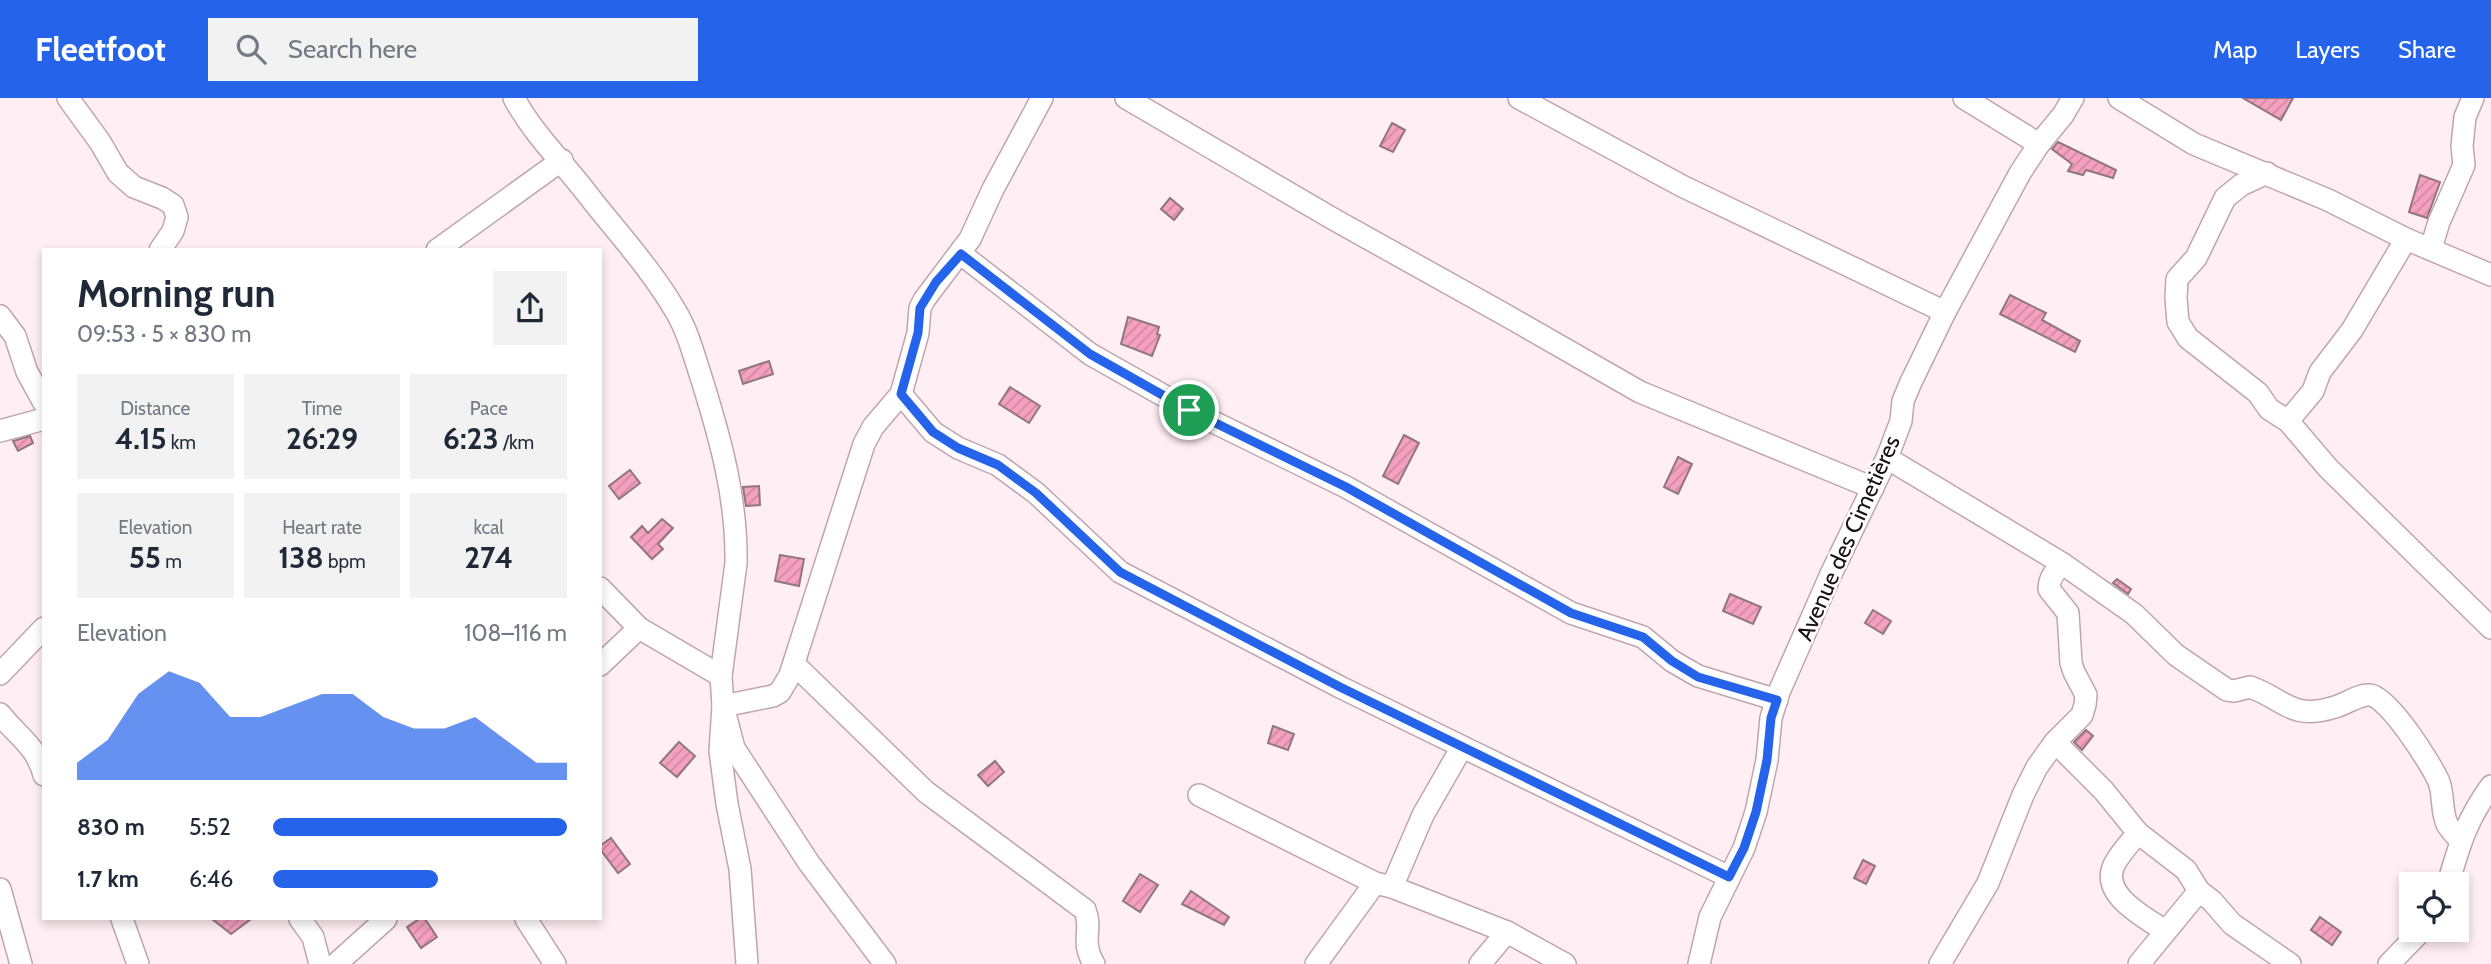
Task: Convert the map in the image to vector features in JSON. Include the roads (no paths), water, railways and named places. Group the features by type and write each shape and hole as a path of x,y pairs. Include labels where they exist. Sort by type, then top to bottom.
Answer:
{"street":[{"path":"68,98 100,142 118,173 134,187 163,198 173,205 177,217 173,231 161,248"},
{"path":"513,98 531,127 562,160 675,310 684,327 720,437 731,486 736,544 736,563 721,676 723,706 720,751 740,869 747,964"},
{"path":"780,692 790,676 864,444 873,427 901,394 918,333 920,308 936,282 961,254 1042,98"},
{"path":"1126,98 1335,220 1640,392 1873,488"},
{"path":"1519,98 1682,187 1945,312"},
{"path":"1964,98 2039,144"},
{"name":"Avenue des Cimetières","path":"1699,964 1710,917 1744,848 1756,812 1767,760 1771,718 1777,700 1831,574 1887,458 1900,421 1903,401 1945,312 2020,173 2039,144 2063,116 2073,98"},
{"path":"2119,98 2194,144 2267,173 2465,266 2491,275"},
{"path":"2431,248 2439,222 2464,165 2462,146 2465,117 2473,98"},
{"path":"440,248 562,160"},
{"path":"2267,173 2241,185 2225,198 2196,258 2177,279 2178,322 2188,338 2258,394 2269,410 2288,421 2328,468 2491,628"},
{"path":"2288,421 2313,391 2320,372 2352,330 2406,239"},
{"path":"961,254 1090,354 1189,410 1346,487 1571,613 1643,637 1672,661 1698,677 1777,700"},
{"path":"0,316 15,336 27,372 42,399"},
{"path":"901,394 933,432 958,448 998,465 1036,493 1120,572 1340,687 1729,877"},
{"path":"0,431 42,420"},
{"path":"1887,458 2063,564 2134,614 2176,655 2227,690 2250,687 2288,708 2311,712 2333,708 2366,695 2378,697 2398,718 2431,766 2442,792 2446,822 2460,841"},
{"path":"1940,964 1988,883 2022,794 2036,767 2055,742 2082,715 2086,695 2071,663 2068,613 2049,589 2057,568 2063,564"},
{"path":"602,590 639,628 721,676"},
{"path":"602,663 639,628"},
{"path":"0,674 42,630"},
{"path":"794,664 926,792 1085,909 1088,922 1086,950 1094,964"},
{"path":"723,706 780,692 820,689"},
{"path":"723,706 734,748 809,863 885,964"},
{"path":"0,714 32,747 42,766"},
{"path":"2055,742 2104,791 2138,833 2186,870 2199,891 2213,901 2232,924 2284,957 2290,964"},
{"path":"1316,964 1384,885 1462,747"},
{"path":"2451,872 2460,841 2476,807 2491,786"},
{"path":"1199,795 1384,885 1507,932 1565,964"},
{"path":"2138,833 2120,854 2113,868 2112,882 2118,895 2132,908 2165,931"},
{"path":"0,889 21,964"},
{"path":"2139,964 2199,891"},
{"path":"122,920 138,964"},
{"path":"301,920 313,937 320,964"},
{"path":"336,964 385,920"},
{"path":"527,920 555,964"},
{"path":"1480,964 1507,932"},
{"path":"2389,964 2410,942"}]}
